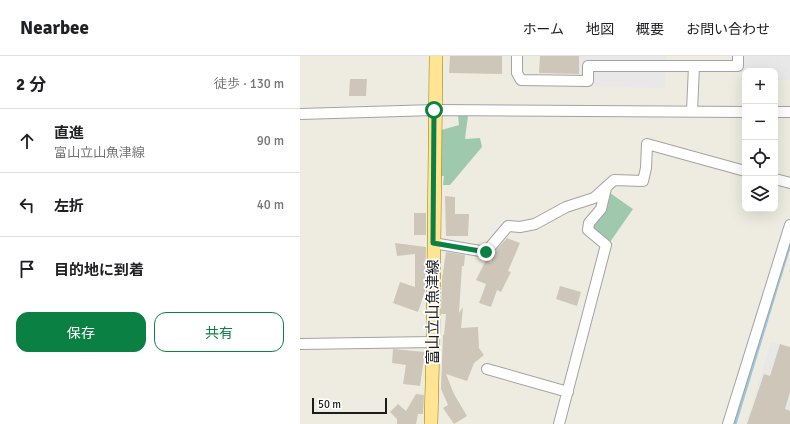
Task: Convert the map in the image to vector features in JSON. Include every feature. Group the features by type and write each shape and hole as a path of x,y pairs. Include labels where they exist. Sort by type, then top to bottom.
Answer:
{"main road":[{"name":"富山立山魚津線","path":"431,424 433,342 434,110 436,56"}],"street":[{"path":"517,56 517,73 521,80 588,81 588,66 738,66 738,56"},
{"path":"692,111 694,66"},
{"path":"300,114 434,110 742,112"},
{"path":"778,112 790,112"},
{"path":"433,243 486,252 508,226 520,227 535,224 566,207 594,198 614,180 642,181 646,168 647,144 742,170"},
{"path":"778,180 790,183"},
{"path":"560,424 606,245 588,230 589,224 601,209 606,188"},
{"path":"728,424 790,225"},
{"path":"300,344 433,342"},
{"path":"487,368 568,392"}],"green space":[{"path":"458,116 468,116 465,139 480,138 482,147 450,185 443,185 444,176 438,176 438,131 459,125"},
{"path":"610,193 633,209 610,242 594,231 592,227 605,210"}],"shaded area":[{"path":"579,56 666,56 665,88 592,87 579,89"},
{"path":"743,56 790,56 790,80 778,80 778,68 742,68"},
{"path":"771,342 790,347 790,424 746,424"}],"building":[{"path":"450,56 502,56 502,74 449,73"},
{"path":"540,56 579,56 579,74 539,73"},
{"path":"350,79 367,79 366,96 349,96"},
{"path":"445,196 455,197 455,214 469,214 468,236 446,236"},
{"path":"414,213 426,213 426,235 414,235"},
{"path":"507,238 520,243 508,271 511,272 501,292 497,290 491,307 479,303 486,284 476,280 486,260 491,262 496,250"},
{"path":"395,243 426,247 425,291 418,312 393,303 400,282 415,287 415,254 397,256"},
{"path":"446,252 465,255 464,266 462,266 459,313 463,307 461,328 478,327 479,348 484,355 474,363 467,381 446,374 454,394 467,416 454,424 443,408 448,405 441,389 443,335 446,314 441,314 442,279"},
{"path":"560,286 581,292 577,306 556,299"},
{"path":"780,344 790,347 790,392 785,409 790,411 790,424 747,424 764,374 770,376"},
{"path":"393,349 425,352 420,386 403,384 406,365 392,363"},
{"path":"416,394 424,395 423,414 418,414 416,424 397,424 397,419 390,412 398,404 406,411"}],"waterway":[{"path":"735,424 790,244"}],"route":[{"path":"434,110 433,243 486,252"}]}
